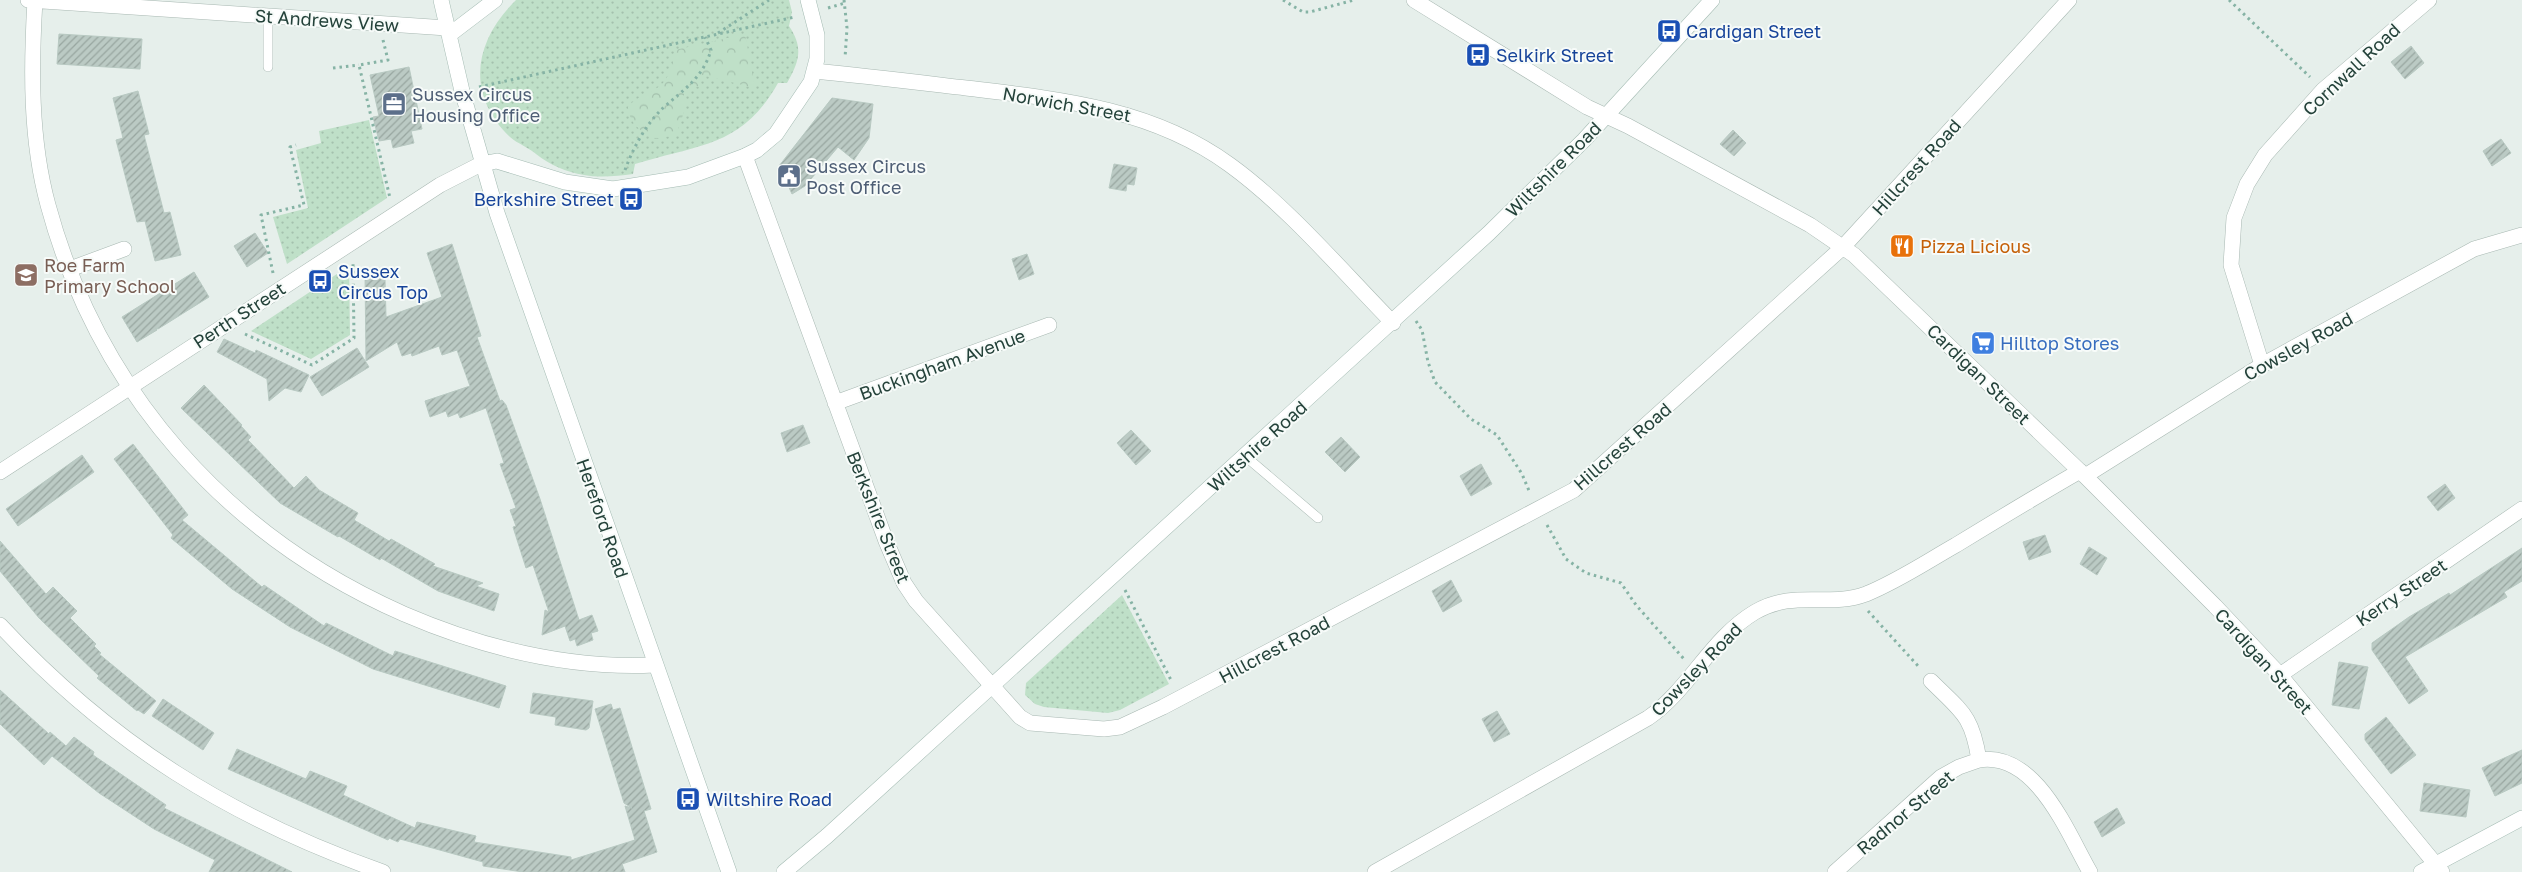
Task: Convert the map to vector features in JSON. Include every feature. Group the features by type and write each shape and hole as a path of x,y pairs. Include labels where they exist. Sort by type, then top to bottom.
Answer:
{"street":[{"name":"St Andrews View","path":"28,0 379,23 448,32"},
{"path":"35,0 33,68 40,170 48,205 70,270 101,337 129,386 175,446 237,510 275,541 343,583 426,624 490,645 578,663 615,666 654,665"},
{"name":"Hereford Road","path":"441,0 481,164 654,665 729,872"},
{"path":"448,32 495,0"},
{"name":"Cardigan Street","path":"1414,0 1587,107 1810,225 1865,265 2082,474 2215,606 2280,675 2439,868"},
{"name":"Wiltshire Road","path":"784,872 827,836 1408,309 1524,199 1607,116 1712,0"},
{"name":"Hillcrest Road","path":"991,687 1020,717 1030,723 1064,728 1104,729 1120,727 1180,698 1574,490 1842,247 2069,0"},
{"name":"Cornwall Road","path":"2262,365 2231,265 2234,218 2247,184 2265,155 2323,90 2429,0"},
{"path":"481,164 497,161 565,182 601,188 625,188 688,177 745,156 757,150 776,134 802,96 815,71 817,35 810,6"},
{"name":"Norwich Street","path":"815,71 1072,102 1105,108 1159,125 1209,151 1248,179 1278,205 1393,323"},
{"name":"Berkshire Street","path":"745,156 886,541 904,583 916,601 991,687"},
{"name":"Perth Street","path":"0,472 129,386 394,215 460,173 481,164"},
{"name":"Cowsley Road","path":"1375,872 1648,718 1676,694 1725,634 1756,612 1777,602 1792,599 1855,597 1905,575 2082,474 2262,365 2474,249 2522,235"},
{"path":"70,270 124,249"},
{"name":"Buckingham Avenue","path":"836,403 1049,325"},
{"name":"Kerry Street","path":"2280,675 2522,509"},
{"path":"0,625 74,699 159,764 253,817 302,840 383,872"},
{"path":"1931,681 1968,719 1976,740 1979,760 1995,760 2009,763 2032,778 2047,798 2090,872"},
{"name":"Radnor Street","path":"1835,872 1941,778 1959,767 1979,760"},
{"path":"2421,872 2439,868 2522,818"}],"lane":[{"path":"268,17 268,67"},
{"path":"1245,456 1318,518"}],"path":[{"path":"716,34 769,0"},
{"path":"844,0 847,28 844,74"},
{"path":"1283,0 1303,12 1310,12 1354,0"},
{"path":"2229,0 2323,90"},
{"path":"462,91 705,37 810,6"},
{"path":"332,68 388,60 379,23"},
{"path":"625,188 625,169 638,142 663,108 685,91 707,62 711,50 705,37"},
{"path":"359,65 394,215"},
{"path":"277,291 261,215 304,205 290,147 296,145"},
{"path":"224,325 312,365 354,338 352,242"},
{"path":"1408,309 1422,330 1428,362 1435,382 1471,419 1497,435 1522,474 1537,509 1566,559 1586,573 1621,583 1636,605 1681,656"},
{"path":"1116,573 1180,698"},
{"path":"1855,597 1931,681"}],"green space":[{"path":"516,0 789,0 792,12 789,26 797,41 797,62 787,83 778,83 764,104 750,120 717,140 635,164 633,174 603,177 577,174 553,165 510,137 496,120 486,103 481,86 480,68 484,50 491,33"},
{"path":"745,34 755,88 702,75 699,87 684,84 684,112 676,135 655,139 640,130 633,123 628,107 638,98 657,88 665,81 670,71 675,50"},
{"path":"369,120 387,198 287,264 273,217 308,208 296,150 321,143 319,131"},
{"path":"349,266 350,335 311,359 251,331"},
{"path":"1122,595 1169,684 1120,710 1108,713 1044,707 1035,704 1025,695 1026,683"}],"building":[{"path":"59,34 142,39 140,69 57,64"},
{"path":"2411,46 2424,63 2405,79 2391,62"},
{"name":"Sussex Circus Housing Office","path":"409,67 422,129 411,131 414,143 393,148 391,139 379,141 373,117 379,116 370,75"},
{"path":"138,91 149,134 144,135 164,213 170,212 181,255 155,261 145,221 137,222 116,140 123,138 113,98"},
{"path":"832,98 873,104 869,138 854,160 838,147 805,186 792,194 779,166"},
{"path":"1733,130 1746,143 1734,156 1720,144"},
{"path":"2501,139 2511,153 2492,166 2483,151"},
{"path":"1114,164 1137,168 1134,185 1127,184 1126,191 1109,188"},
{"path":"255,233 268,253 247,267 234,246"},
{"path":"452,244 481,336 477,337 500,401 502,400 506,405 540,499 579,620 592,615 598,631 591,633 593,640 577,646 575,639 570,641 565,626 542,635 545,610 549,612 533,565 526,568 513,527 516,526 510,510 516,508 500,464 504,463 486,408 460,418 458,413 448,417 446,411 430,417 425,401 470,386 457,350 442,355 439,346 412,356 411,353 402,356 397,342 366,361 365,273 381,273 381,279 385,279 386,317 442,297 427,253"},
{"path":"1027,254 1034,274 1019,280 1012,259"},
{"path":"194,272 209,297 158,329 155,328 157,330 137,342 122,317"},
{"path":"224,339 255,353 256,350 309,375 301,392 285,388 269,401 267,379 217,352"},
{"path":"357,348 369,367 322,396 310,377"},
{"path":"204,385 242,425 251,437 248,440 294,488 306,476 319,490 358,513 354,520 389,541 391,539 435,564 433,566 483,583 476,586 499,594 494,611 438,591 280,503 181,408"},
{"path":"803,425 810,443 787,452 781,433"},
{"path":"1131,430 1151,451 1136,465 1117,443"},
{"path":"1341,437 1360,457 1345,472 1325,452"},
{"path":"133,444 188,515 182,520 262,587 264,585 324,626 326,623 393,656 395,651 506,686 499,708 373,669 290,627 232,589 171,538 173,535 114,459"},
{"path":"82,455 94,472 18,526 6,509"},
{"path":"1481,464 1492,484 1471,496 1460,476"},
{"path":"2445,484 2455,498 2438,511 2427,497"},
{"path":"2045,535 2051,552 2029,560 2023,542"},
{"path":"0,541 46,594 53,587 77,611 70,618 96,644 94,646 101,653 99,654 156,701 144,714 137,711 97,678 99,676 39,618 0,571"},
{"path":"2089,547 2107,558 2097,575 2080,564"},
{"path":"2522,548 2522,581 2504,592 2507,597 2405,657 2428,691 2409,704 2372,650 2372,643 2409,617 2449,593 2450,595"},
{"path":"1451,580 1462,601 1443,612 1432,591"},
{"path":"2339,662 2368,667 2359,709 2332,705"},
{"path":"0,690 49,734 50,732 66,746 74,737 94,752 93,755 166,805 164,808 292,872 209,872 215,860 154,829 99,793 52,756 44,765 0,724"},
{"path":"533,693 593,701 589,728 586,730 555,725 556,717 530,713"},
{"path":"163,699 214,733 203,750 152,716"},
{"path":"611,704 613,710 620,708 651,809 644,811 657,852 622,864 625,872 523,872 483,866 483,862 400,839 398,842 389,838 388,840 228,769 237,749 306,779 310,771 347,786 343,795 415,828 417,822 476,836 474,842 571,857 571,860 635,840 625,806 632,808 624,803 595,709"},
{"path":"1497,711 1510,734 1494,742 1482,719"},
{"path":"2386,717 2416,755 2391,774 2365,740 2365,734"},
{"path":"2522,750 2522,783 2495,796 2482,768"},
{"path":"2424,783 2470,790 2466,817 2420,811"},
{"path":"2117,808 2125,823 2102,837 2094,822"}],"place":[{"name":"Cardigan Street","path":"1669,31"},
{"name":"Selkirk Street","path":"1478,55"},
{"name":"Sussex Circus Housing Office","path":"394,104"},
{"name":"Sussex Circus Post Office","path":"789,176"},
{"name":"Berkshire Street","path":"631,199"},
{"name":"Pizza Licious","path":"1902,246"},
{"name":"Roe Farm Primary School","path":"26,275"},
{"name":"Sussex Circus Top","path":"320,281"},
{"name":"Hilltop Stores","path":"1983,343"},
{"name":"Wiltshire Road","path":"688,799"}]}
